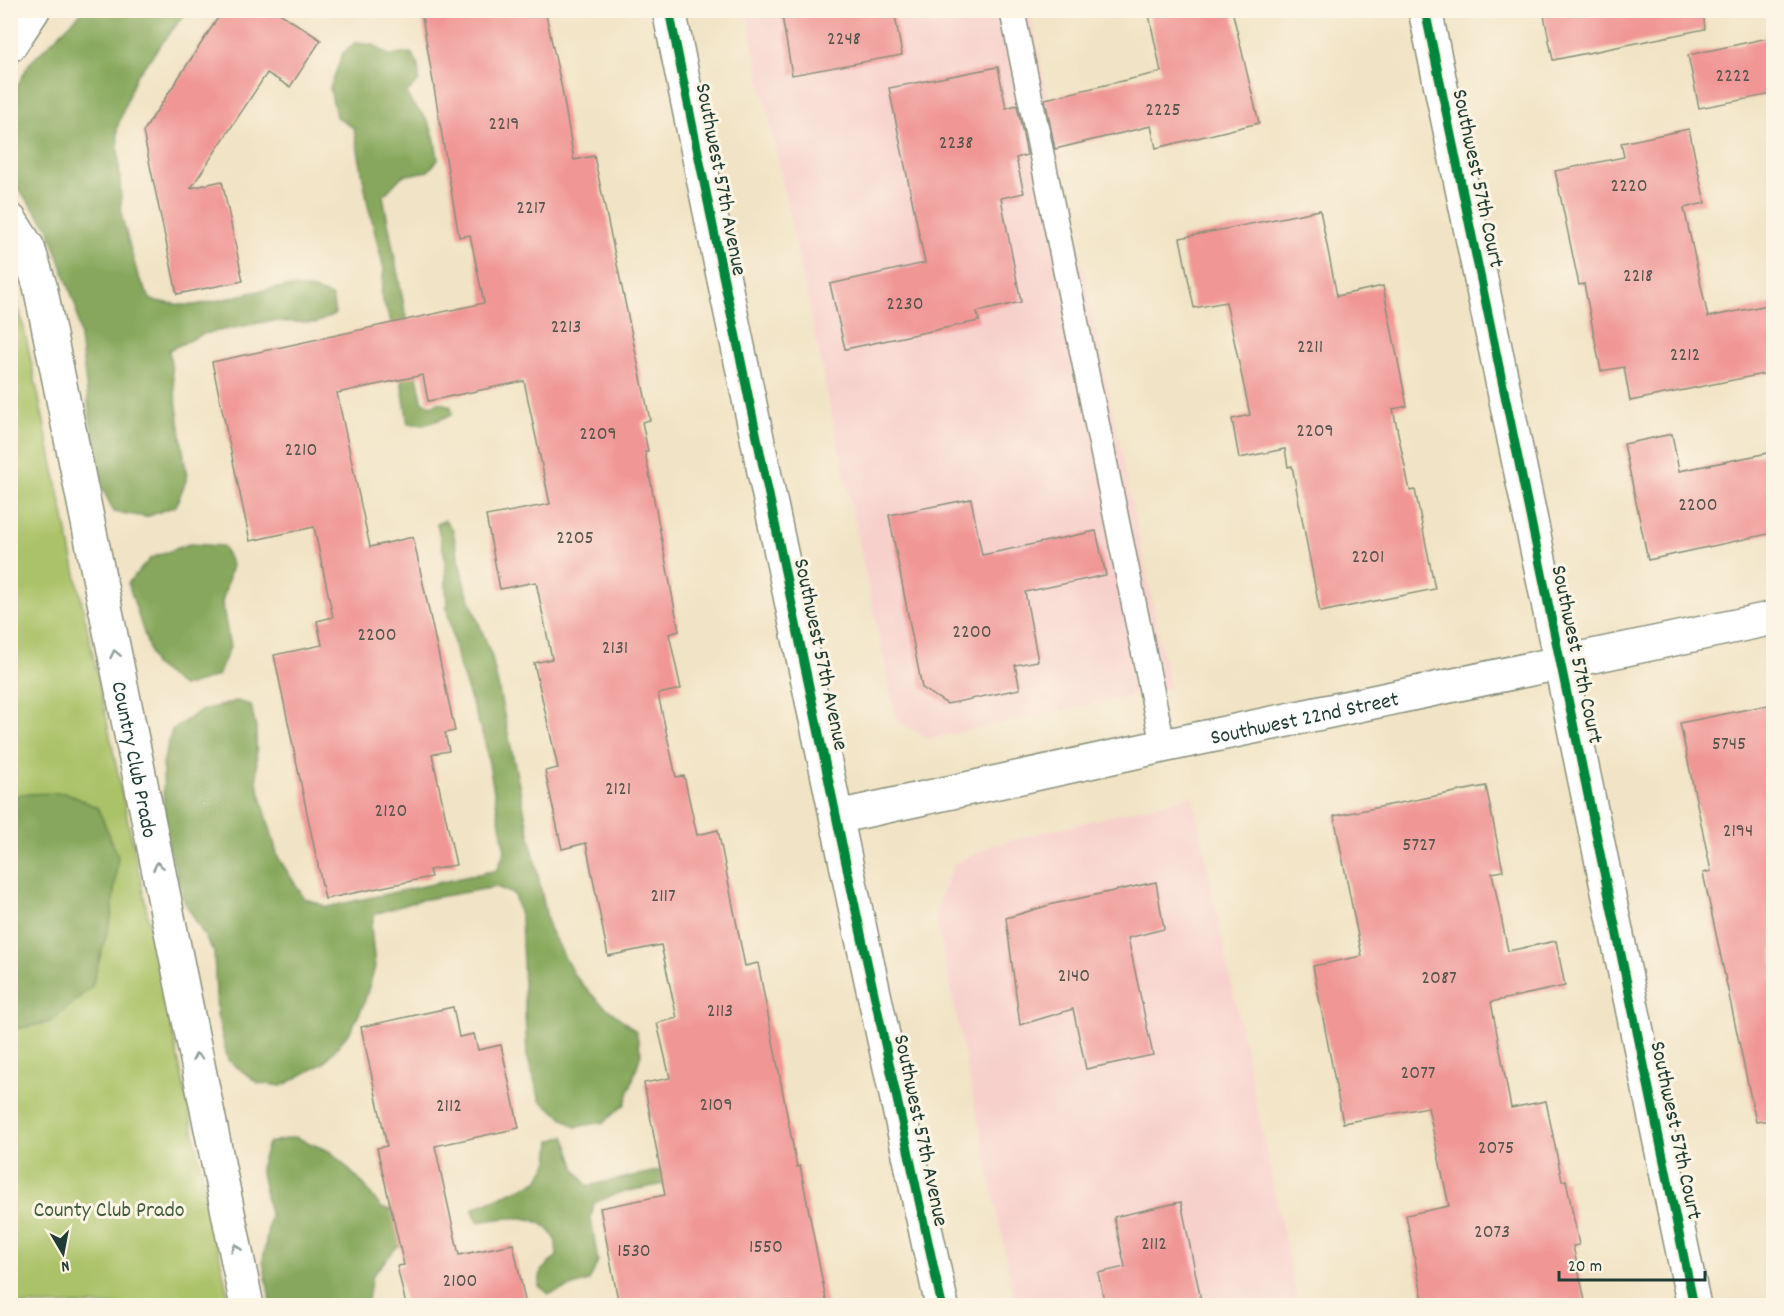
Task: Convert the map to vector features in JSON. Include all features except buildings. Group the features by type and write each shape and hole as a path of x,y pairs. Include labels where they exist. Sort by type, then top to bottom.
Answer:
{"street":[{"path":"10,45 33,10"},
{"name":"Southwest 57th Avenue","path":"669,10 718,256 902,1130 942,1305"},
{"name":"Southwest 57th Court","path":"1425,10 1694,1305"},
{"name":"Country Club Prado","path":"10,220 28,248 40,286 247,1305"},
{"name":"Southwest 22nd Street","path":"837,817 1162,746 1773,618"}],"lane":[{"path":"1012,10 1162,746"}],"shaded area":[{"path":"746,11 1030,11 1170,688 928,739 897,721"},
{"path":"1193,796 1298,1305 1016,1305 935,912 954,864 992,845"}],"green space":[{"path":"83,11 187,11 135,78 117,128 122,218 138,276 151,300 193,305 262,290 297,287 332,297 335,314 316,323 269,321 203,334 169,350 187,478 176,506 146,517 114,512 98,479 76,307 48,227 12,181 11,173 11,98 29,64"},
{"path":"355,43 374,45 388,55 411,53 418,63 419,81 407,92 411,103 430,125 435,142 438,160 428,171 402,176 383,196 422,401 430,406 441,402 451,407 452,415 427,424 408,424 393,327 381,296 384,269 368,205 354,128 336,117 330,88 343,53"},
{"name":"County Club Prado","path":"10,271 27,342 230,1305 11,1305"},
{"path":"445,520 453,531 465,587 492,657 549,928 574,975 598,1001 636,1031 641,1054 625,1104 604,1122 575,1127 540,1100 527,1056 521,919 514,894 496,887 420,900 375,914 371,927 375,967 363,1006 351,1030 324,1063 282,1086 258,1083 228,1060 217,1015 214,952 184,901 164,828 163,763 172,730 200,711 236,701 251,705 256,728 257,782 278,857 304,898 327,907 497,870 505,851 485,742 457,659 447,609 445,558 437,524"},
{"path":"189,544 223,546 232,565 222,602 230,647 218,676 183,687 154,665 128,583 151,558"},
{"path":"67,793 98,808 118,857 111,918 92,986 50,1022 11,1030 11,801 20,794"},
{"path":"565,1136 576,1170 587,1186 672,1168 675,1182 618,1193 594,1203 591,1218 598,1262 589,1281 549,1294 539,1286 541,1271 557,1256 555,1239 547,1228 530,1219 520,1218 478,1222 472,1209 538,1181 549,1161 551,1141"},
{"path":"295,1137 331,1152 365,1186 381,1208 403,1212 419,1238 396,1248 372,1276 367,1305 271,1305 263,1261 270,1214 260,1168 268,1143"}],"cycle path":[{"path":"669,10 856,911 942,1306"},
{"path":"1425,10 1694,1306"}]}
